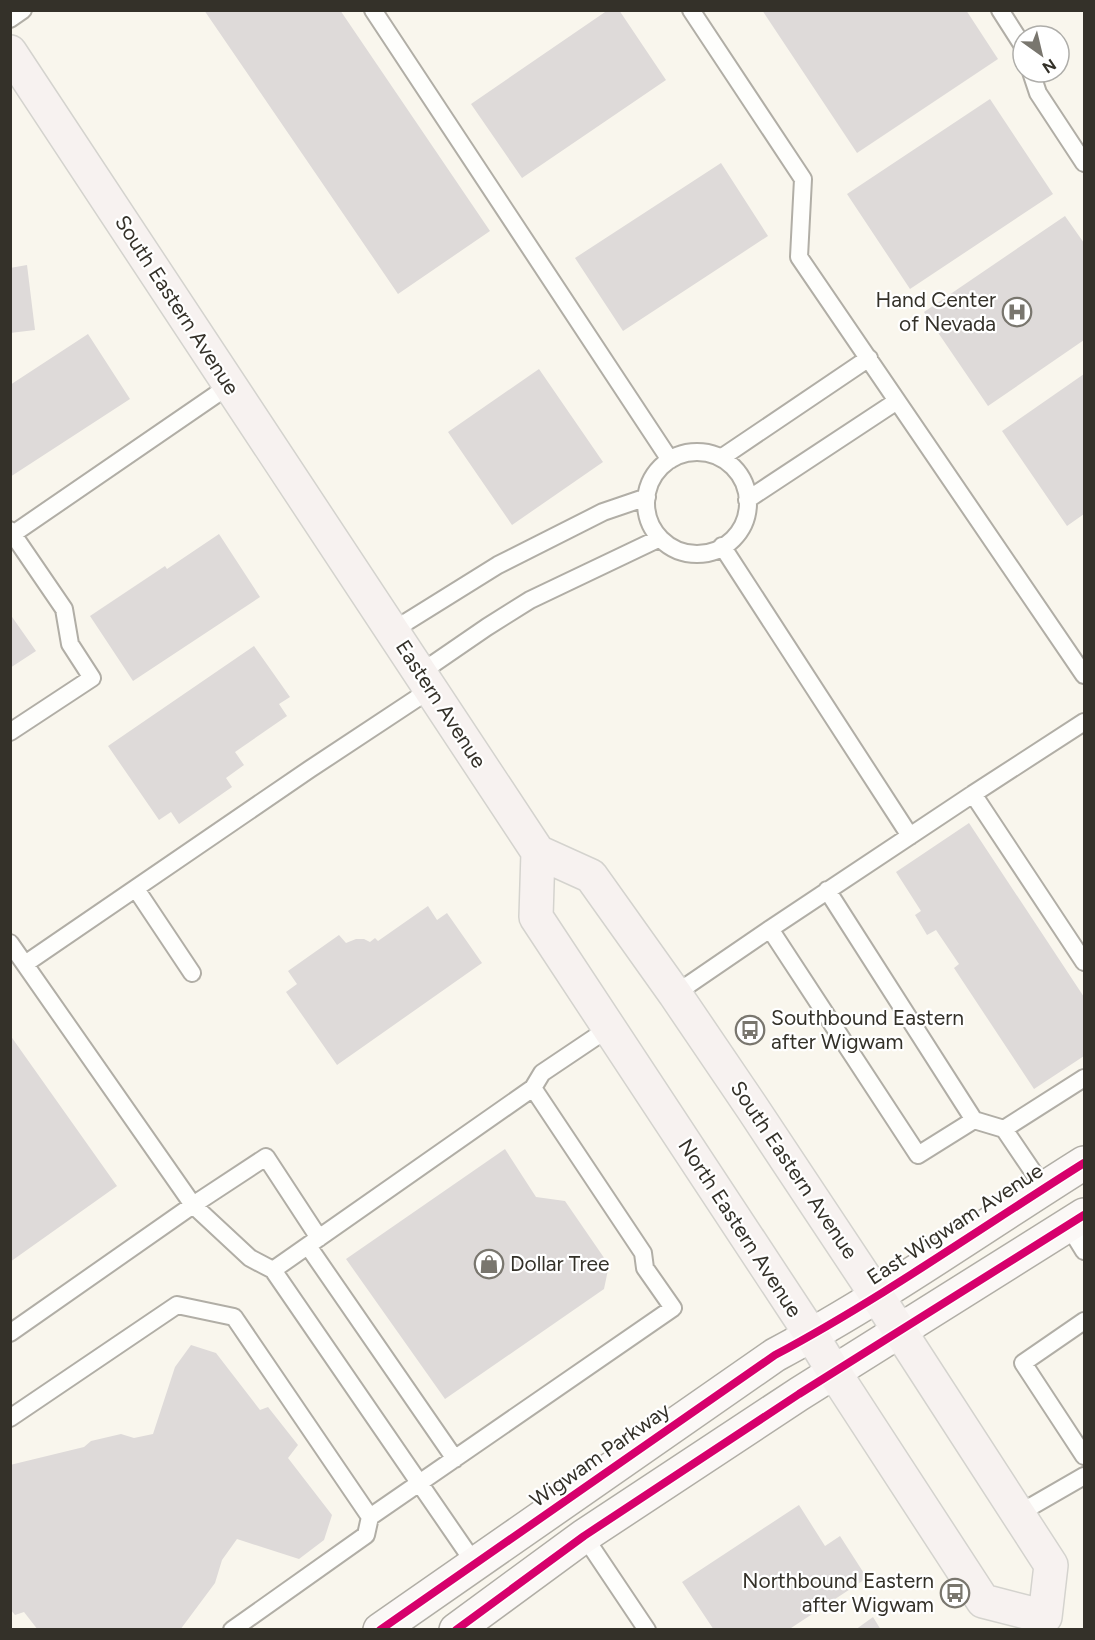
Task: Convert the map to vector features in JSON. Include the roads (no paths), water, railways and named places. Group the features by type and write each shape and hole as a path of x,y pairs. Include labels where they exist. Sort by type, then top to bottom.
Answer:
{"main road":[{"name":"South Eastern Avenue","path":"10,52 344,557"},
{"name":"Eastern Avenue","path":"344,557 538,852"},
{"name":"South Eastern Avenue","path":"538,852 591,876 675,994 878,1296 1051,1564 1049,1623"},
{"name":"North Eastern Avenue","path":"538,852 536,917 812,1336 982,1601 1049,1623"},
{"name":"East Wigwam Avenue","path":"845,1316 1084,1163"},
{"path":"456,1629 584,1536 899,1330 1079,1230"},
{"name":"Wigwam Parkway","path":"380,1629 775,1355 845,1316"}],"lane":[{"path":"10,19 23,10"},
{"path":"373,10 670,460"},
{"path":"691,10 803,179 799,257 1084,675"},
{"path":"1000,10 1011,27"},
{"path":"1035,84 1038,93 1084,163"},
{"path":"721,458 868,358"},
{"path":"10,732 92,678 70,644 64,609 12,532 230,385"},
{"path":"747,500 897,401"},
{"path":"692,452 707,453 721,458 733,467 742,479 747,494 748,509 744,522 737,534 714,550 687,553 674,548 660,538 653,529 648,516 648,488 654,474 670,460 692,452"},
{"path":"392,631 498,566 603,512 647,497"},
{"path":"25,964 310,769 426,681 487,627 530,600 660,538"},
{"path":"722,546 910,836"},
{"path":"675,994 770,928 1084,722"},
{"path":"973,794 1084,962"},
{"path":"136,889 192,973"},
{"path":"827,891 974,1120 1004,1129 1044,1188"},
{"path":"770,928 918,1155 974,1120"},
{"path":"10,943 193,1205 250,1258 273,1270 475,1564"},
{"path":"273,1270 533,1088 542,1073 609,1028"},
{"path":"1004,1129 1084,1078"},
{"path":"232,1629 366,1534 370,1517 673,1308 645,1268 643,1253 533,1088"},
{"path":"10,1333 193,1205 266,1157 313,1242 455,1459"},
{"path":"10,1418 177,1305 234,1317 370,1517"},
{"path":"1084,1321 1023,1363 1084,1456"},
{"path":"1018,1514 1084,1476"},
{"path":"584,1536 647,1629"}],"place":[{"name":"Hand Center of Nevada","path":"1017,312"},
{"name":"Southbound Eastern after Wigwam","path":"750,1030"},
{"name":"Dollar Tree","path":"489,1264"},
{"name":"Northbound Eastern after Wigwam","path":"955,1593"}]}
